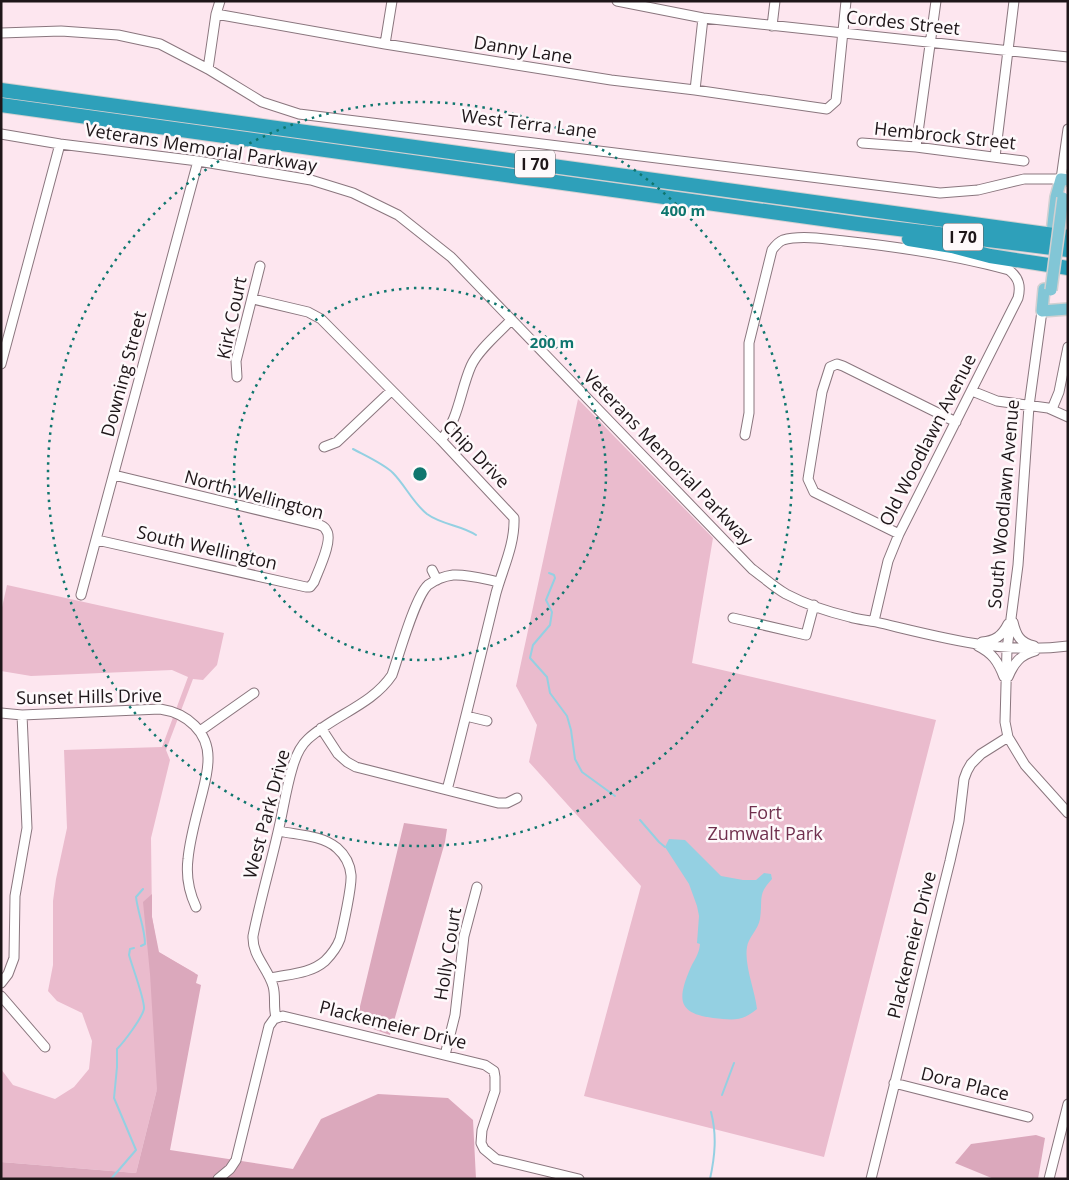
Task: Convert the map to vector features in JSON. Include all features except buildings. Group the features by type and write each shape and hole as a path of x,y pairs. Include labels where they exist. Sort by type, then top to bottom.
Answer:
{"highway":[{"name":"I 70","path":"1,90 1068,237"},
{"name":"I 70","path":"1,105 858,224 1068,250"},
{"path":"858,224 878,234 952,246 990,256 1068,268"}],"main road":[{"name":"South Woodlawn Avenue","path":"1042,311 1048,290 1063,188"},
{"path":"1048,290 1052,302 1068,308"},
{"path":"1042,311 1068,308"}],"street":[{"path":"208,69 216,14 220,1"},
{"path":"385,44 392,1"},
{"name":"Cordes Street","path":"617,1 640,3 703,18 1068,56"},
{"path":"772,26 775,1"},
{"path":"843,34 846,1"},
{"path":"916,147 936,1"},
{"path":"995,157 1014,1"},
{"name":"Danny Lane","path":"216,14 385,44 610,80 827,108 836,101 843,34"},
{"path":"695,90 703,18"},
{"name":"West Terra Lane","path":"1,33 61,30 118,35 160,44 208,69 262,102 299,114 940,193 978,190 1024,178 1063,188"},
{"path":"1063,188 1068,129"},
{"name":"Veterans Memorial Parkway","path":"1,134 60,144 198,161 311,180 340,188 369,200 398,216 446,253 752,568 785,593 851,618 874,621 947,639 1008,649 1068,646"},
{"name":"Hembrock Street","path":"862,143 916,147 1024,160"},
{"path":"1,364 60,144"},
{"name":"Downing Street","path":"81,596 198,161"},
{"name":"Old Woodlawn Avenue","path":"745,435 749,413 749,343 772,250 776,244 783,240 827,239 938,253 1009,270 1018,278 1020,290 1018,298 898,534 888,561 874,621"},
{"name":"Kirk Court","path":"237,377 236,362 260,266"},
{"name":"Chip Drive","path":"253,299 308,312 321,319 441,440 514,518 511,547 499,582 447,790"},
{"name":"South Woodlawn Avenue","path":"1042,311 1029,406 1018,565 1008,649 1004,714 1008,737 1025,765 1068,813"},
{"path":"441,440 452,425 471,366 511,320"},
{"path":"1052,409 1059,392 1068,348"},
{"path":"898,534 814,492 810,484 808,479 822,392 830,367 837,364 843,366 956,422"},
{"path":"324,447 337,442 391,391"},
{"path":"972,391 997,401 1052,409 1068,417"},
{"name":"North Wellington","path":"114,475 320,525 327,530 328,544 314,582 310,587"},
{"name":"South Wellington","path":"97,540 306,588 310,587"},
{"path":"432,570 437,580 452,575 462,575 499,582"},
{"name":"West Park Drive","path":"276,1017 274,989 270,978 257,957 253,936 296,756 303,744 321,728 376,694 385,685 392,675 419,599 428,586 437,580"},
{"path":"732,618 806,635 814,605"},
{"path":"973,643 991,642 997,639 1012,617"},
{"path":"1012,617 1015,633 1020,640 1026,644 1049,648"},
{"path":"973,643 992,655 998,662 1006,682"},
{"path":"1006,682 1018,658 1027,653 1049,648"},
{"path":"196,907 189,892 188,860 192,830 206,780 208,759 200,731 254,693"},
{"name":"Sunset Hills Drive","path":"1,713 22,715 160,709 188,719 200,731"},
{"path":"1,983 8,974 14,958 15,896 27,828 22,715"},
{"path":"466,716 487,721"},
{"path":"321,728 340,756 356,767 498,803 507,803 517,798"},
{"name":"Plackemeier Drive","path":"871,1179 950,861 959,822 964,779 971,764 981,754 1008,737"},
{"path":"270,978 312,969 325,961 335,949 340,940 350,882 351,858 328,842 279,831"},
{"name":"Holly Court","path":"446,1055 455,1015 464,936 477,887"},
{"path":"1,996 45,1047"},
{"path":"218,1179 230,1169 238,1155 269,1026 276,1017"},
{"name":"Plackemeier Drive","path":"276,1017 293,1018 485,1065 494,1071 496,1083 481,1138 484,1149 488,1154 496,1159 579,1179"},
{"name":"Dora Place","path":"894,1083 1028,1117"},
{"path":"1049,1179 1068,1104"}],"green space":[{"name":"Fort Zumwalt Park","path":"578,399 713,538 692,663 936,720 824,1157 584,1096 641,886 529,762 537,725 516,686"},
{"path":"7,585 224,633 217,665 203,680 193,679 166,750 170,760 151,838 152,917 158,952 195,973 156,1093 136,1173 1,1162 1,1069 13,1085 55,1099 74,1087 89,1069 92,1041 82,1013 57,1001 48,991 53,965 53,901 67,828 64,750 162,747 188,677 172,670 31,676 1,671 1,612"}],"shaded area":[{"path":"404,823 447,829 445,842 390,1035 356,1023"},
{"path":"152,894 152,917 159,952 198,975 196,983 201,985 170,1150 293,1169 321,1119 378,1094 448,1098 473,1120 476,1179 1,1179 1,1162 136,1173 157,1089 150,974 143,902"},
{"path":"1036,1135 1045,1138 1038,1179 994,1179 955,1163 971,1144"}],"water":[{"path":"669,839 685,840 721,876 756,880 764,873 771,874 772,879 762,893 759,923 747,947 748,970 757,1009 746,1016 731,1019 701,1016 693,1013 684,1003 682,997 683,989 700,944 697,943 699,916 689,884 665,847"}],"waterway":[{"path":"353,449 393,473 417,505 427,514 439,521 476,535"},
{"path":"549,573 554,575 555,578 546,600 552,612 550,625 533,645 530,658 547,677 550,693 567,716 575,759 582,772 615,796"},
{"path":"640,820 665,847"},
{"path":"141,946 145,944 145,938 136,897 143,889"},
{"path":"111,1179 136,1150 114,1098 117,1049 128,1036 144,1009 129,955 130,949 134,948"},
{"path":"722,1095 734,1063"},
{"path":"710,1179 715,1146 711,1112"}]}
